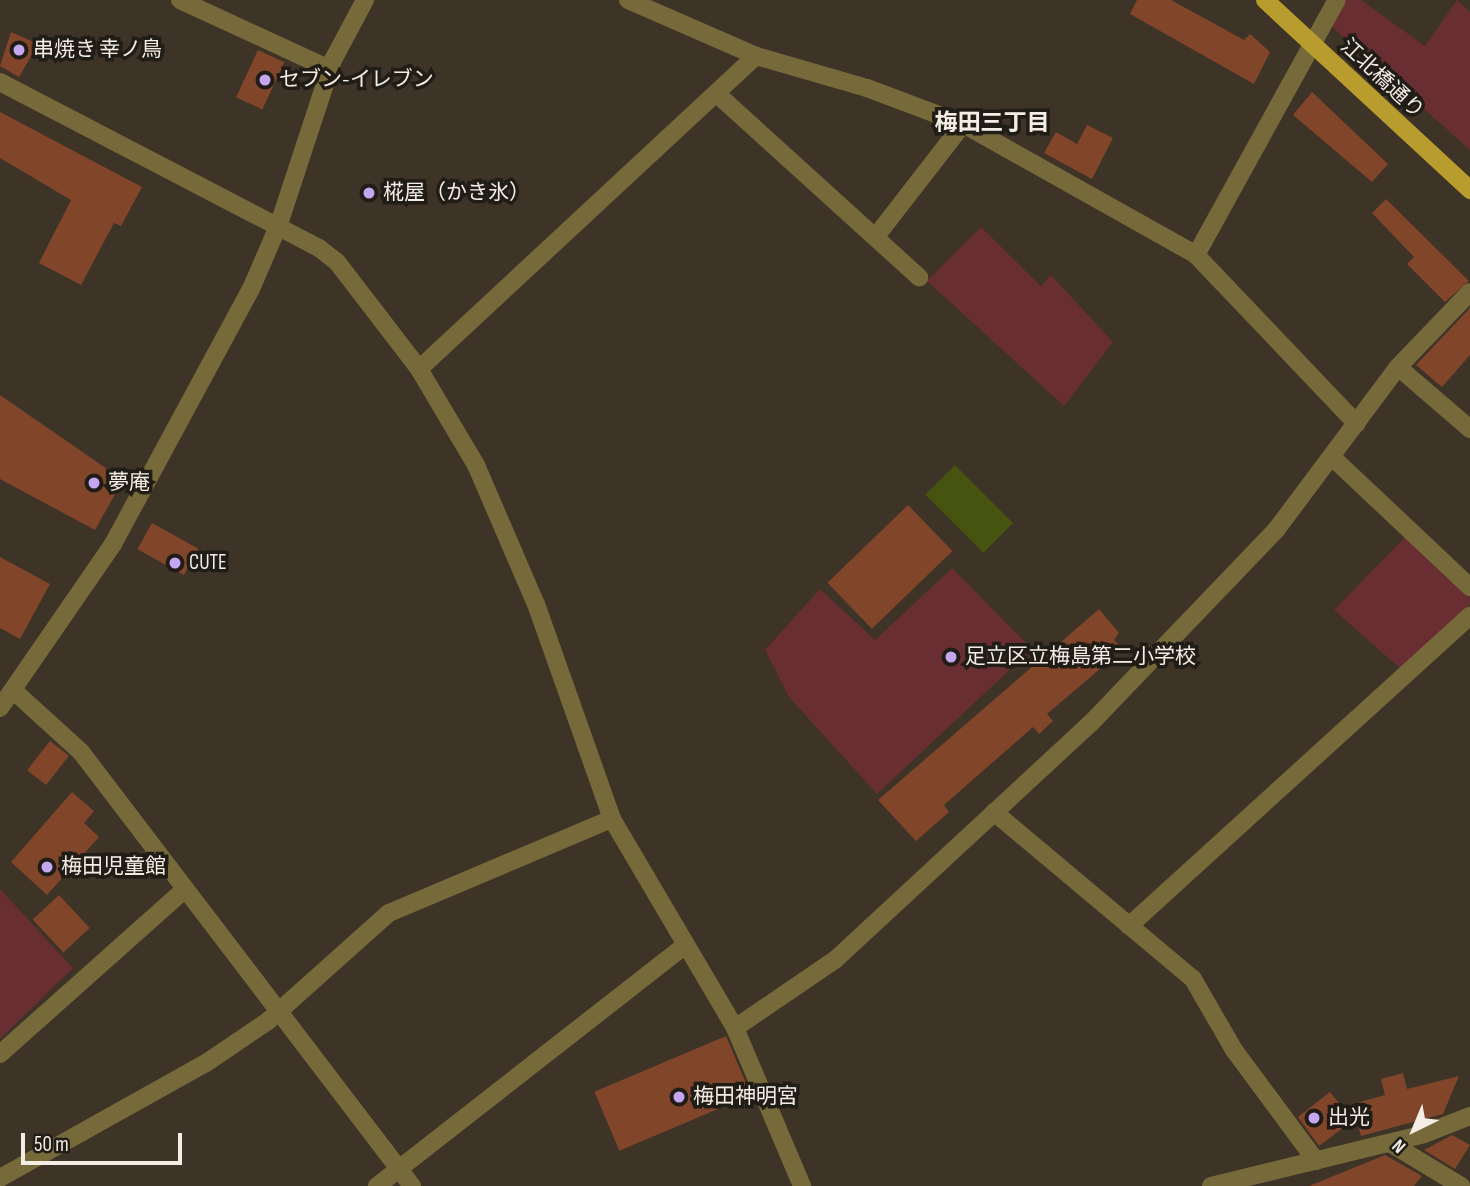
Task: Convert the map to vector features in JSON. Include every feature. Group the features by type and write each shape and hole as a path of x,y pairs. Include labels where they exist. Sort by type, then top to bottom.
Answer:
{"main road":[{"name":"江北橋通り","path":"1265,0 1470,190"}],"street":[{"path":"180,0 208,6 329,69"},
{"path":"0,708 113,544 279,225 329,69 365,0"},
{"path":"628,0 755,56 867,88 963,124 1196,255 1357,424"},
{"path":"1196,255 1337,0"},
{"path":"419,369 755,56"},
{"path":"0,82 279,225 337,262 419,369 476,465 536,604 612,819 735,1028 802,1186"},
{"path":"717,94 877,235 919,277"},
{"path":"877,235 963,124"},
{"path":"735,1028 836,959 994,812 1159,652 1276,530 1398,368 1470,292"},
{"path":"1398,368 1470,429"},
{"path":"1332,457 1470,587"},
{"path":"1129,926 1470,616"},
{"path":"14,691 81,752 183,891 280,1010 412,1186"},
{"path":"994,812 1205,994 1234,1050 1316,1161"},
{"path":"0,1178 206,1063 280,1010 389,913 612,819"},
{"path":"0,1054 183,891"},
{"path":"377,1186 685,945"},
{"path":"1211,1186 1390,1143 1470,1116"},
{"path":"1390,1143 1461,1186"}],"shaded area":[{"path":"1343,0 1361,0 1425,46 1457,0 1470,12 1470,150 1330,25"},
{"path":"981,227 1041,286 1051,275 1113,342 1064,406 927,281"},
{"path":"955,465 1013,523 983,553 925,495"},
{"path":"1406,536 1470,598 1470,604 1403,671 1334,610"},
{"path":"952,568 1032,649 877,794 789,697 765,650 820,589 875,640"},
{"path":"0,889 73,968 0,1039"}],"building":[{"path":"1137,0 1171,0 1244,40 1250,34 1270,52 1254,84 1130,14"},
{"name":"串焼き 幸ノ鳥","path":"11,32 38,44 19,77 0,66"},
{"path":"258,50 284,62 262,109 236,97"},
{"path":"1312,92 1388,164 1372,182 1293,115"},
{"path":"0,112 142,187 121,226 114,223 81,285 39,263 71,200 0,158"},
{"path":"1087,125 1113,138 1092,179 1044,153 1056,132 1077,144"},
{"path":"1386,199 1469,281 1445,302 1407,264 1414,257 1372,213"},
{"path":"1470,308 1470,355 1442,387 1416,365"},
{"path":"0,395 123,480 95,530 0,479"},
{"path":"908,505 952,551 872,629 827,583"},
{"name":"CUTE","path":"152,523 198,549 184,575 137,549"},
{"path":"0,557 50,584 20,639 0,628"},
{"path":"1099,609 1119,633 1114,640 1118,644 1103,659 1107,663 1047,714 1053,721 1039,734 1033,727 944,805 949,812 916,841 878,800"},
{"path":"50,741 69,756 46,785 27,770"},
{"path":"72,792 94,811 84,823 99,837 47,895 11,862"},
{"path":"59,895 90,928 63,952 33,920"},
{"name":"梅田神明宮","path":"726,1036 751,1095 619,1151 594,1092"},
{"path":"1403,1073 1407,1089 1459,1076 1443,1114 1361,1136 1356,1118 1319,1146 1298,1117 1330,1092 1342,1107 1385,1095 1381,1079"},
{"path":"1452,1135 1470,1145 1455,1169 1424,1150"},
{"path":"1385,1155 1422,1176 1414,1186 1309,1186"}],"place":[{"name":"串焼き 幸ノ鳥","path":"19,50"},
{"name":"セブン-イレブン","path":"265,80"},
{"name":"椛屋（かき氷）","path":"369,193"},
{"name":"夢庵","path":"94,483"},
{"name":"CUTE","path":"175,563"},
{"name":"足立区立梅島第二小学校","path":"951,657"},
{"name":"梅田児童館","path":"47,867"},
{"name":"梅田神明宮","path":"679,1097"},
{"name":"出光","path":"1314,1118"}],"district":[{"name":"梅田三丁目","path":"992,123"}]}
